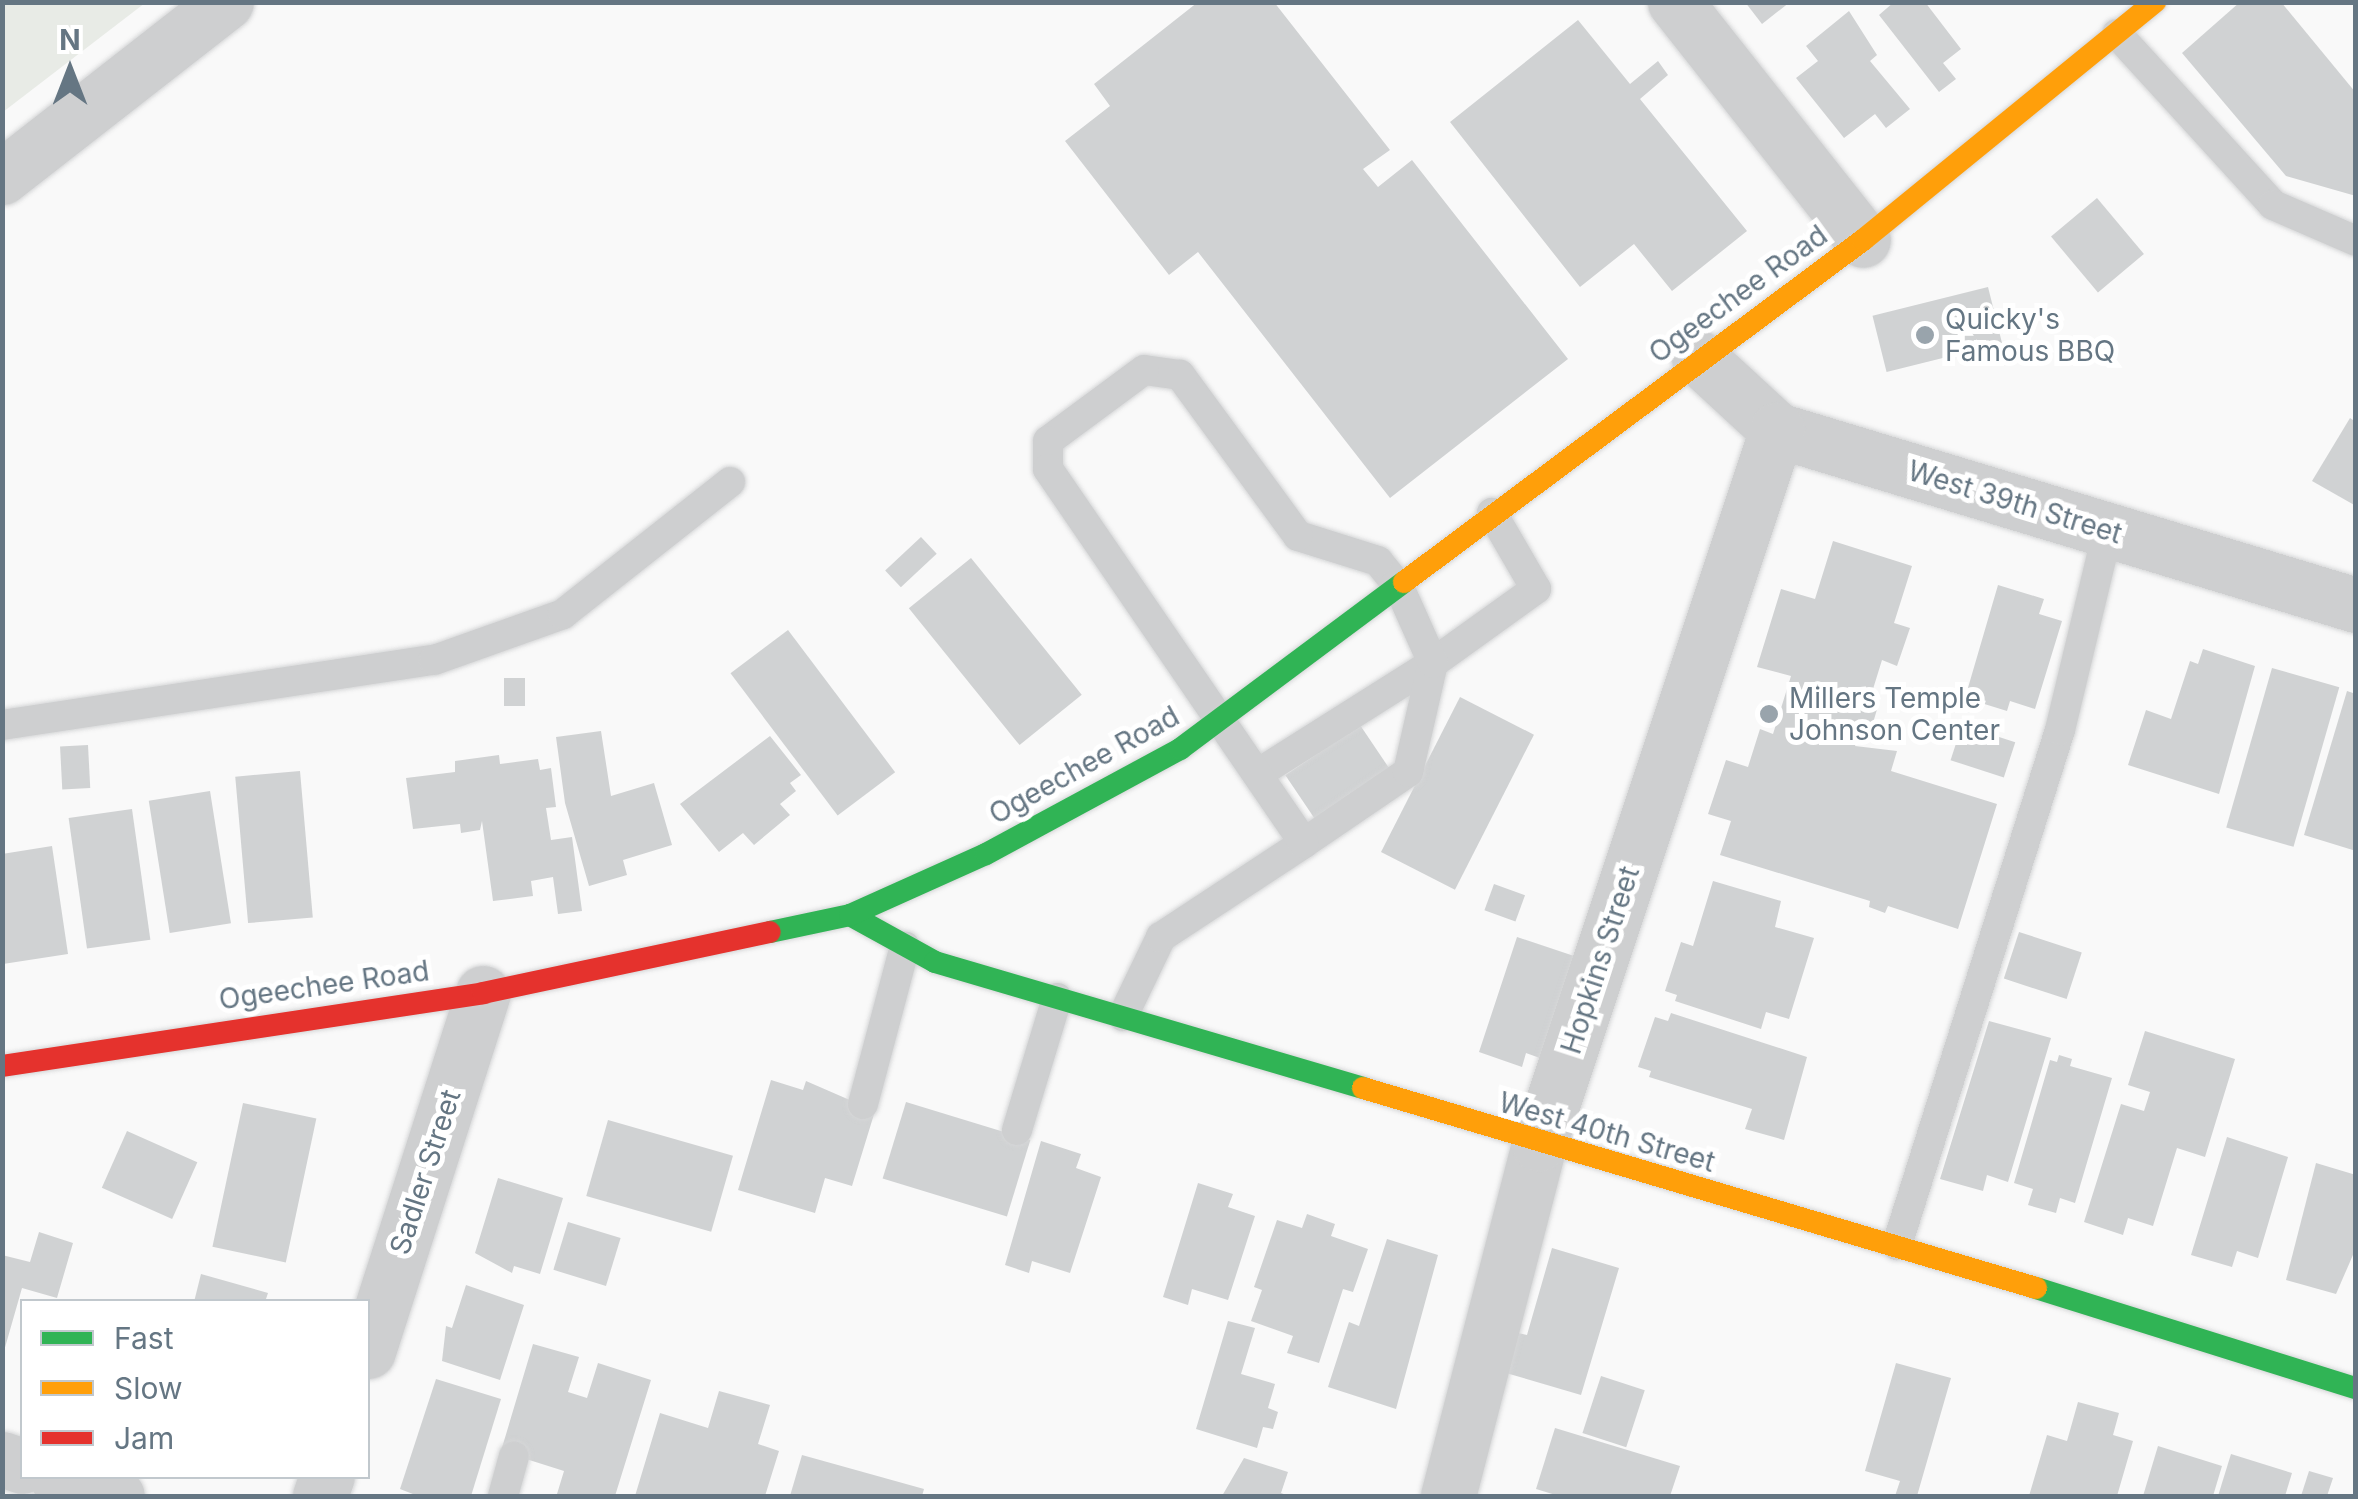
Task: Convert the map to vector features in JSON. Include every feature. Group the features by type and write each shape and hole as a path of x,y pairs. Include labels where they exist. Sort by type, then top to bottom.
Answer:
{"street":[{"path":"2,176 226,2"},
{"path":"1674,2 1863,240"},
{"name":"Ogeechee Road","path":"2,1066 483,993 850,915 986,854 1180,749 1400,587 1698,358 1863,240 2156,2"},
{"name":"West 39th Street","path":"1698,358 1777,430 2356,604"},
{"name":"Hopkins Street","path":"1448,1496 1539,1144 1777,430"},
{"name":"West 40th Street","path":"850,915 934,962 1539,1144 1897,1245 2356,1388"},
{"name":"Sadler Street","path":"370,1345 483,993"},
{"path":"65,1479 117,1496"}],"lane":[{"path":"2117,34 2274,205 2356,241"},
{"path":"1123,1016 1161,936 1304,843 1408,772 1433,663 1400,587 1378,561 1298,536 1180,375 1163,368 1144,370 1048,441 1043,454 1056,484 1223,717 1304,843"},
{"path":"2,726 434,660 563,614 730,482"},
{"path":"1258,773 1433,663 1536,589 1492,513"},
{"path":"1897,1245 2060,730 2108,530"},
{"path":"863,1104 905,946"},
{"path":"1017,1130 1057,998"},
{"path":"503,1496 514,1456"}],"shaded area":[{"path":"3,2 145,2 145,3 3,112"}],"building":[{"path":"1198,2 1274,2 1390,150 1363,169 1378,187 1412,160 1568,359 1390,498 1198,252 1169,275 1065,141 1110,106 1094,84"},
{"path":"1745,2 1790,2 1762,24"},
{"path":"1894,2 1925,2 1961,49 1943,63 1956,79 1939,92 1879,15"},
{"path":"2240,2 2281,2 2356,93 2356,196 2286,176 2182,53"},
{"path":"1849,11 1877,55 1870,61 1910,109 1886,128 1875,114 1844,138 1796,78 1818,61 1806,46"},
{"path":"1578,20 1630,84 1658,61 1668,75 1640,99 1747,231 1672,291 1634,244 1580,287 1450,122"},
{"path":"2097,198 2144,254 2098,292 2051,237"},
{"path":"1988,287 2002,343 1887,372 1873,316"},
{"path":"2350,418 2356,422 2356,506 2312,481"},
{"path":"921,537 937,554 901,587 885,570"},
{"path":"1833,541 1912,566 1894,623 1910,628 1897,666 1882,660 1869,702 1878,706 1873,723 1864,721 1855,746 1897,751 1891,771 1997,804 1958,929 1888,906 1885,913 1869,907 1870,901 1720,855 1731,821 1708,814 1726,760 1748,767 1760,729 1773,734 1791,676 1757,667 1781,589 1815,599"},
{"path":"971,558 1082,695 1020,745 909,608"},
{"path":"1998,585 2044,599 2039,614 2062,621 2035,709 2010,701 2007,711 1965,698"},
{"path":"788,630 895,772 838,815 730,673"},
{"path":"2203,649 2255,666 2219,794 2128,765 2146,710 2171,719 2190,661 2198,664"},
{"path":"2272,668 2339,687 2294,847 2226,828"},
{"path":"504,678 525,678 525,706 504,706"},
{"path":"2347,691 2356,694 2356,851 2304,835"},
{"path":"1460,697 1534,735 1455,890 1381,852"},
{"path":"1360,725 1390,770 1316,820 1285,775"},
{"path":"1962,725 2015,742 2004,777 1951,760"},
{"path":"601,731 611,796 654,783 672,845 623,860 627,875 589,886 565,803 556,737"},
{"path":"770,736 801,775 790,783 796,791 780,804 790,815 754,845 743,833 719,852 680,804"},
{"path":"88,745 90,788 62,789 60,746"},
{"path":"499,755 500,764 538,759 540,770 551,768 556,807 546,808 551,840 572,837 582,911 558,914 553,877 531,881 533,896 493,901 482,821 480,830 461,833 460,824 413,829 406,778 455,772 455,761"},
{"path":"300,771 313,917 248,923 235,777"},
{"path":"210,791 231,923 170,933 149,801"},
{"path":"132,809 150,940 87,949 69,818"},
{"path":"52,846 68,954 3,964 2,854"},
{"path":"1713,881 1781,901 1775,927 1814,938 1789,1019 1766,1012 1761,1029 1675,1001 1677,995 1665,991 1681,942 1693,946"},
{"path":"1494,884 1525,895 1515,922 1484,910"},
{"path":"2019,932 2082,952 2067,999 2004,979"},
{"path":"1517,937 1583,959 1548,1061 1526,1053 1522,1067 1479,1052"},
{"path":"1671,1013 1807,1057 1784,1140 1745,1129 1752,1109 1649,1077 1651,1071 1638,1067 1655,1017 1668,1021"},
{"path":"1989,1021 2051,1038 2008,1182 1987,1175 1983,1191 1940,1179"},
{"path":"2145,1031 2235,1059 2205,1157 2177,1148 2153,1226 2128,1218 2123,1235 2084,1222 2121,1104 2144,1111 2150,1092 2128,1085"},
{"path":"2059,1055 2072,1059 2070,1066 2112,1078 2075,1203 2060,1198 2056,1213 2028,1205 2033,1189 2014,1183 2050,1060 2057,1062"},
{"path":"771,1080 803,1090 806,1081 875,1111 852,1186 825,1178 815,1213 738,1190"},
{"path":"906,1102 1030,1140 1007,1217 883,1179"},
{"path":"243,1103 316,1119 286,1262 212,1247"},
{"path":"608,1120 733,1156 711,1232 586,1196"},
{"path":"127,1131 197,1162 172,1219 102,1188"},
{"path":"2227,1137 2288,1157 2258,1258 2237,1251 2232,1267 2191,1255"},
{"path":"1041,1141 1081,1154 1076,1168 1101,1177 1070,1273 1032,1261 1029,1273 1005,1265"},
{"path":"2316,1163 2356,1175 2356,1248 2336,1294 2286,1280"},
{"path":"498,1178 563,1198 540,1274 514,1266 512,1273 475,1253"},
{"path":"1198,1183 1233,1194 1228,1207 1255,1216 1228,1300 1192,1289 1188,1305 1163,1297"},
{"path":"1307,1214 1335,1224 1331,1236 1368,1249 1353,1292 1343,1289 1319,1363 1287,1353 1293,1336 1251,1321 1262,1290 1254,1287 1277,1220 1302,1228"},
{"path":"568,1222 621,1238 606,1286 553,1270"},
{"path":"39,1232 73,1243 57,1298 22,1288 2,1358 2,1255 30,1262"},
{"path":"1387,1239 1438,1255 1396,1409 1328,1387 1349,1322 1359,1326"},
{"path":"1552,1248 1619,1268 1581,1395 1506,1373 1518,1333 1527,1335"},
{"path":"201,1274 268,1293 266,1299 195,1299"},
{"path":"466,1285 524,1305 500,1380 442,1361 446,1326 452,1328"},
{"path":"1228,1321 1255,1328 1241,1374 1275,1384 1268,1408 1278,1412 1273,1429 1263,1427 1257,1448 1196,1429"},
{"path":"533,1344 579,1357 568,1392 587,1398 598,1363 651,1380 615,1496 557,1494 564,1471 501,1451"},
{"path":"1896,1363 1951,1378 1917,1496 1895,1496 1900,1481 1865,1471"},
{"path":"1601,1376 1645,1390 1626,1447 1582,1433"},
{"path":"436,1379 501,1399 471,1496 418,1496 400,1489"},
{"path":"719,1391 770,1405 758,1444 779,1451 765,1496 635,1496 660,1413 708,1428"},
{"path":"2078,1402 2119,1413 2113,1435 2133,1441 2117,1496 2029,1496 2047,1435 2067,1441"},
{"path":"1555,1428 1680,1466 1670,1496 1559,1496 1536,1489"},
{"path":"2158,1446 2222,1466 2213,1496 2143,1496"},
{"path":"2231,1454 2292,1473 2285,1496 2218,1496"},
{"path":"802,1455 924,1489 922,1496 790,1496"},
{"path":"1244,1458 1288,1472 1281,1493 1289,1496 1222,1496"},
{"path":"2309,1471 2333,1478 2327,1496 2301,1496"}],"traffic: fast":[{"path":"770,932 850,915 986,854 1180,749 1404,582"},
{"path":"850,915 935,962 1363,1088"},
{"path":"2036,1288 2356,1388"}],"traffic: slow":[{"path":"1404,582 1863,240 2155,2"},
{"path":"1363,1088 2036,1288"}],"traffic: jam":[{"path":"2,1066 483,993 770,932"}],"place":[{"name":"Quicky's Famous BBQ","path":"1925,335"},
{"name":"Millers Temple Johnson Center","path":"1769,714"}]}
